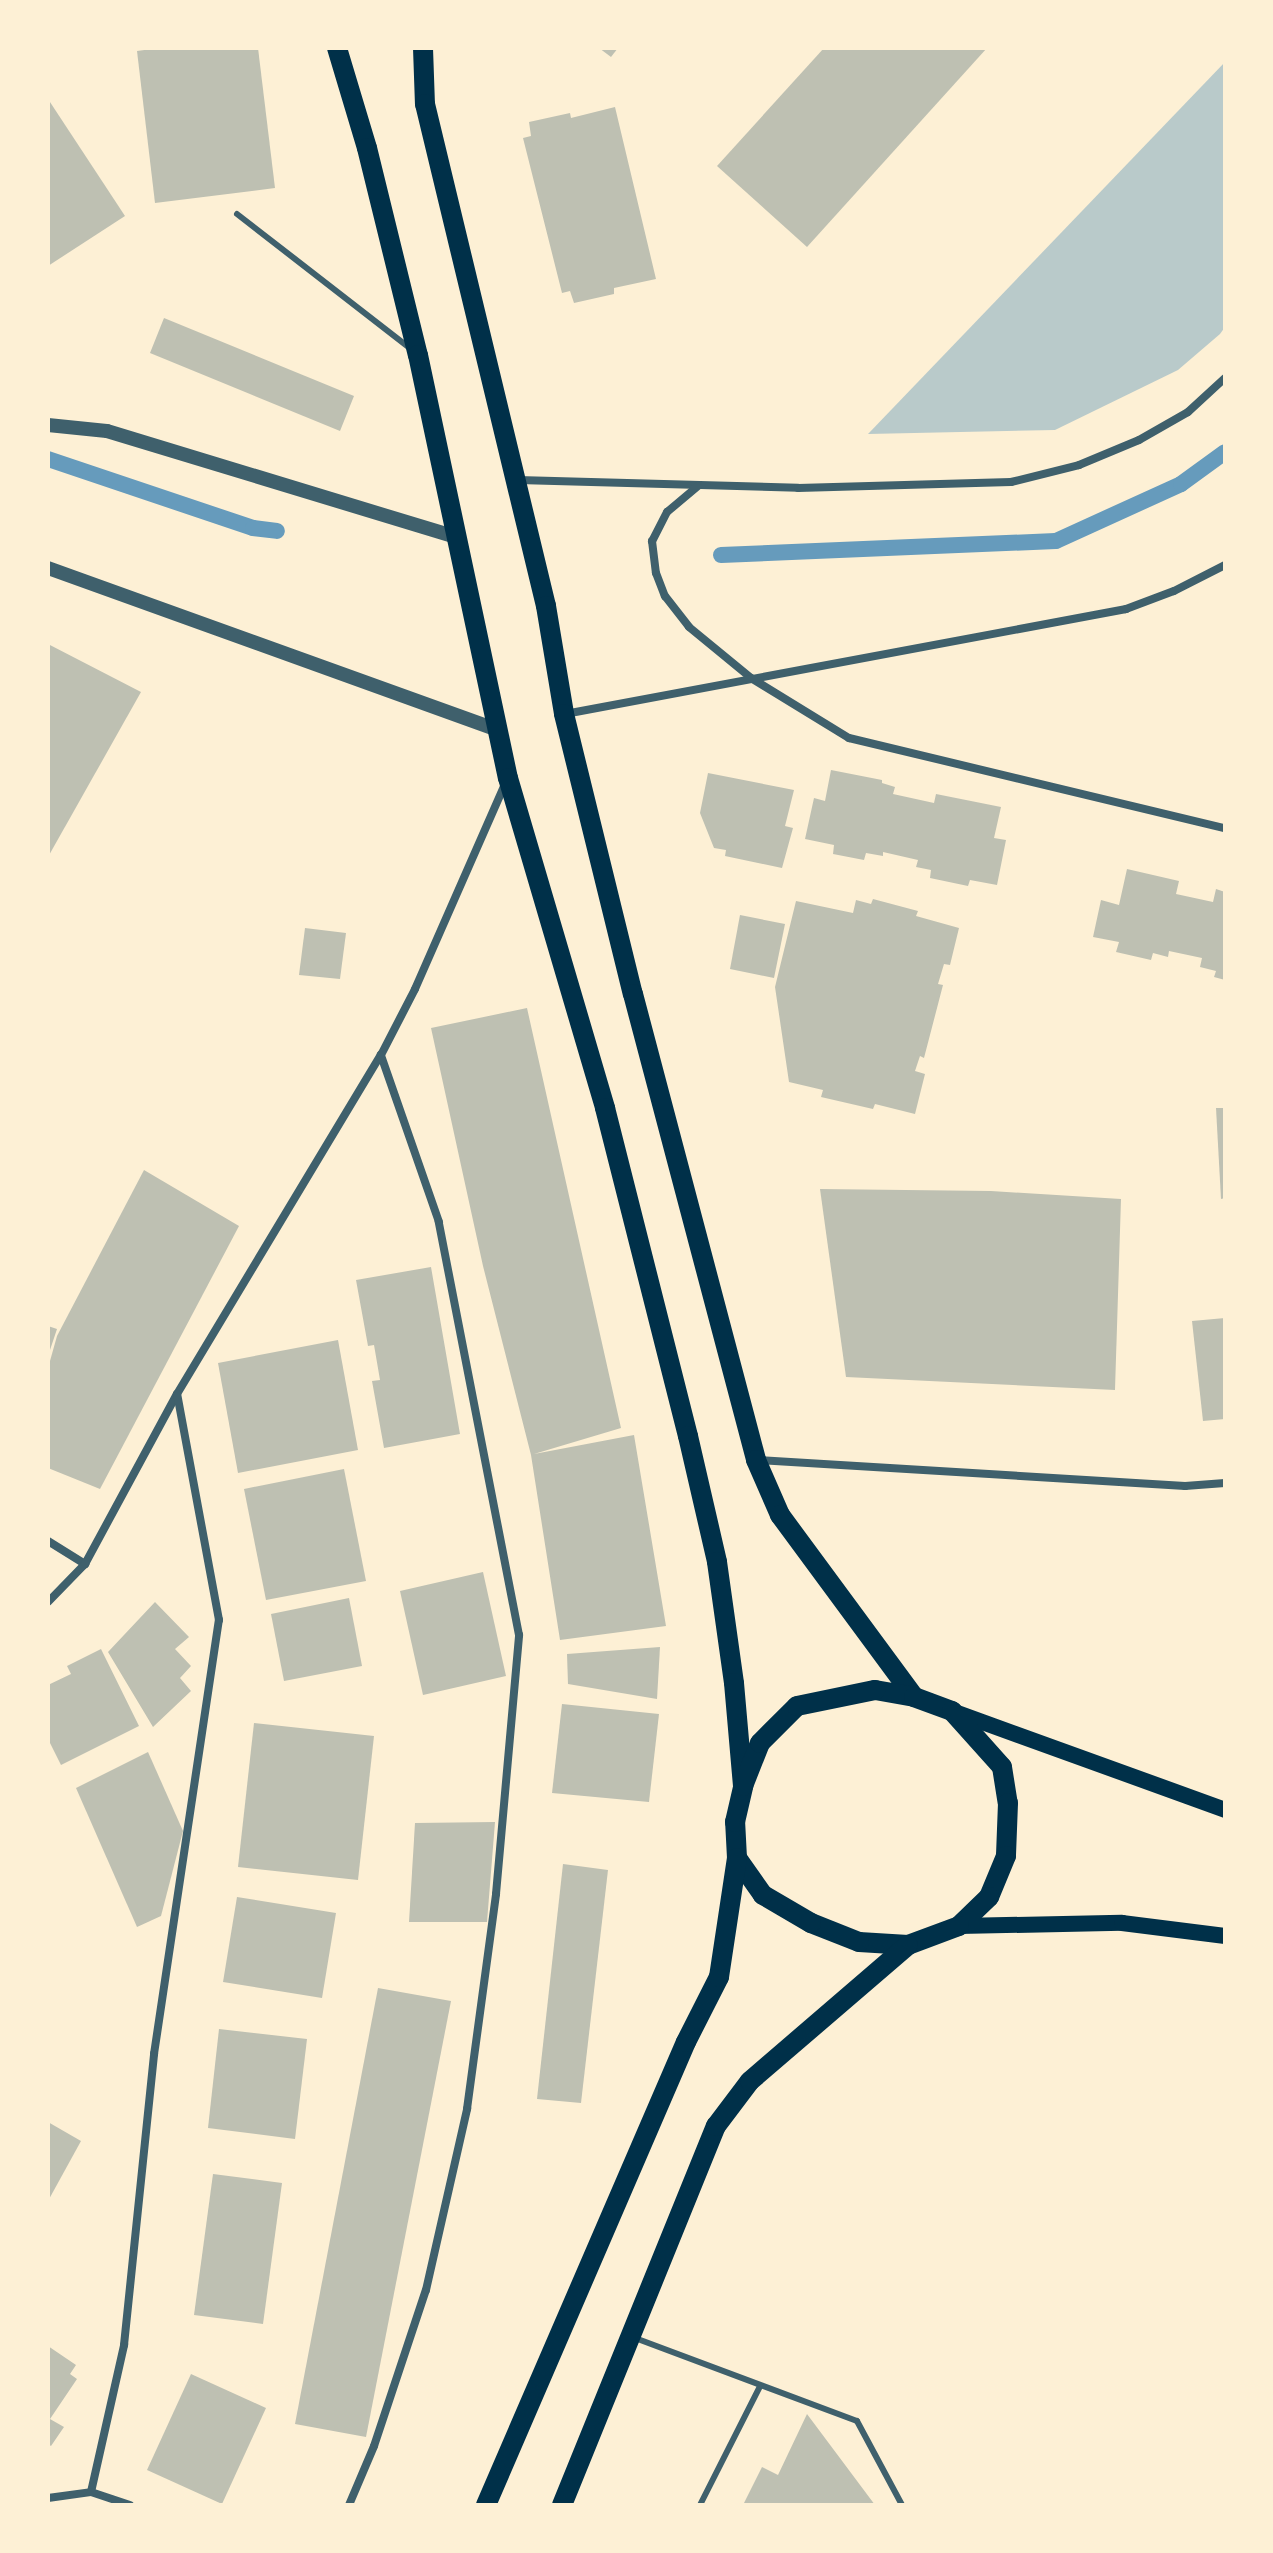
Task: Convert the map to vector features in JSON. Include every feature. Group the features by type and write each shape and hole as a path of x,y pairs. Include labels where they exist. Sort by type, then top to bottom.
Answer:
{"main road":[{"path":"337,48 367,148 418,355 508,778 605,1108 688,1436 717,1562 734,1683 743,1786"},
{"path":"423,48 425,104 546,606 564,714 633,994 756,1460 780,1515 914,1697"},
{"path":"486,2505 686,2042 719,1977 737,1858 735,1822 743,1786 760,1743 797,1706 875,1690 914,1697 1225,1810"},
{"path":"952,1711 1002,1767 1008,1803 1006,1856 989,1897 959,1926"},
{"path":"737,1858 763,1895 811,1923 859,1942 908,1945"},
{"path":"562,2505 716,2126 750,2081 908,1945 959,1926 1122,1923 1225,1936"}],"street":[{"path":"516,480 830,488 1011,482 1043,476 1139,440 1188,412 1225,378"},
{"path":"48,425 107,431 455,537"},
{"path":"698,486 667,512 652,541 656,573 665,596 689,627 751,678 849,738 1225,828"},
{"path":"564,714 1126,609 1174,591 1225,565"},
{"path":"48,568 497,730"},
{"path":"48,1602 85,1564 177,1394 381,1055 415,989 508,778"},
{"path":"349,2505 374,2446 426,2290 467,2109 496,1894 519,1635 439,1222 381,1055"},
{"path":"91,2492 124,2345 154,2054 219,1620 177,1394"},
{"path":"756,1460 1185,1486 1225,1483"},
{"path":"48,1541 85,1564"},
{"path":"48,2498 91,2492 130,2505"}],"lane":[{"path":"237,214 418,355"},
{"path":"630,2336 857,2421 902,2505"},
{"path":"700,2505 760,2386"}],"shaded area":[{"path":"1225,62 1225,327 1220,334 1178,370 1055,430 868,434"}],"building":[{"path":"159,48 258,48 275,188 155,203 137,51"},
{"path":"599,48 618,48 611,57"},
{"path":"824,48 987,48 807,247 717,166"},
{"path":"48,99 125,216 48,266"},
{"path":"615,107 656,279 614,288 614,294 574,303 570,291 562,293 523,138 531,136 529,122 570,113 571,118"},
{"path":"164,318 354,396 340,431 150,353"},
{"path":"48,644 141,692 48,857"},
{"path":"831,770 882,780 882,783 895,787 893,794 934,803 936,794 1001,807 994,838 1006,840 997,885 970,880 968,886 930,878 931,870 916,867 918,860 883,852 883,856 866,853 864,860 833,854 834,845 805,839 814,798 825,801"},
{"path":"708,773 794,790 785,826 793,828 782,868 725,856 726,850 714,848 700,813"},
{"path":"1127,869 1179,881 1176,894 1213,902 1216,889 1225,892 1225,980 1214,977 1216,971 1200,967 1202,958 1169,951 1168,957 1153,953 1151,960 1116,952 1119,942 1093,937 1101,900 1119,905"},
{"path":"873,899 918,911 916,916 959,928 950,965 944,964 938,984 943,985 924,1058 920,1056 915,1071 925,1074 915,1114 875,1104 873,1109 821,1097 823,1090 789,1082 775,987 796,901 853,913 856,900 871,904"},
{"path":"740,915 785,924 774,978 730,969"},
{"path":"305,928 346,933 340,979 299,975"},
{"path":"527,1008 621,1428 534,1454 634,1435 666,1626 560,1640 531,1455 483,1266 431,1028"},
{"path":"1216,1108 1225,1108 1225,1198 1221,1199"},
{"path":"144,1170 239,1226 100,1489 48,1468 48,1368 57,1336"},
{"path":"820,1189 991,1191 1121,1199 1115,1390 846,1377"},
{"path":"431,1267 460,1434 384,1448 372,1381 380,1380 374,1345 368,1346 356,1280"},
{"path":"1225,1318 1225,1419 1203,1421 1192,1321"},
{"path":"48,1326 57,1329 49,1353 48,1353"},
{"path":"338,1340 358,1450 238,1473 218,1363"},
{"path":"344,1469 366,1581 266,1600 244,1489"},
{"path":"483,1572 506,1676 423,1695 400,1591"},
{"path":"349,1598 362,1666 284,1681 271,1614"},
{"path":"155,1602 189,1637 175,1649 191,1666 180,1678 191,1691 153,1727 108,1652"},
{"path":"660,1647 657,1699 568,1684 567,1654"},
{"path":"101,1649 139,1726 61,1765 48,1739 48,1685 71,1674 67,1666"},
{"path":"562,1704 659,1714 649,1802 552,1793"},
{"path":"254,1723 374,1736 358,1880 238,1867"},
{"path":"148,1752 183,1831 161,1916 137,1927 76,1788"},
{"path":"495,1822 487,1922 409,1922 415,1823"},
{"path":"563,1864 608,1870 581,2103 537,2099"},
{"path":"237,1897 336,1913 322,1998 223,1982"},
{"path":"378,1988 451,2001 366,2437 295,2424"},
{"path":"219,2029 307,2039 295,2139 208,2128"},
{"path":"48,2122 81,2141 48,2201"},
{"path":"213,2174 282,2183 263,2324 194,2315"},
{"path":"48,2346 76,2365 70,2374 77,2379 50,2419 64,2427 51,2446 48,2444"},
{"path":"191,2374 266,2408 222,2504 147,2470"},
{"path":"807,2414 875,2505 743,2505 762,2467 778,2475"}],"waterway":[{"path":"721,555 1056,541 1181,484 1225,452"},
{"path":"48,459 253,528 277,531"}]}
